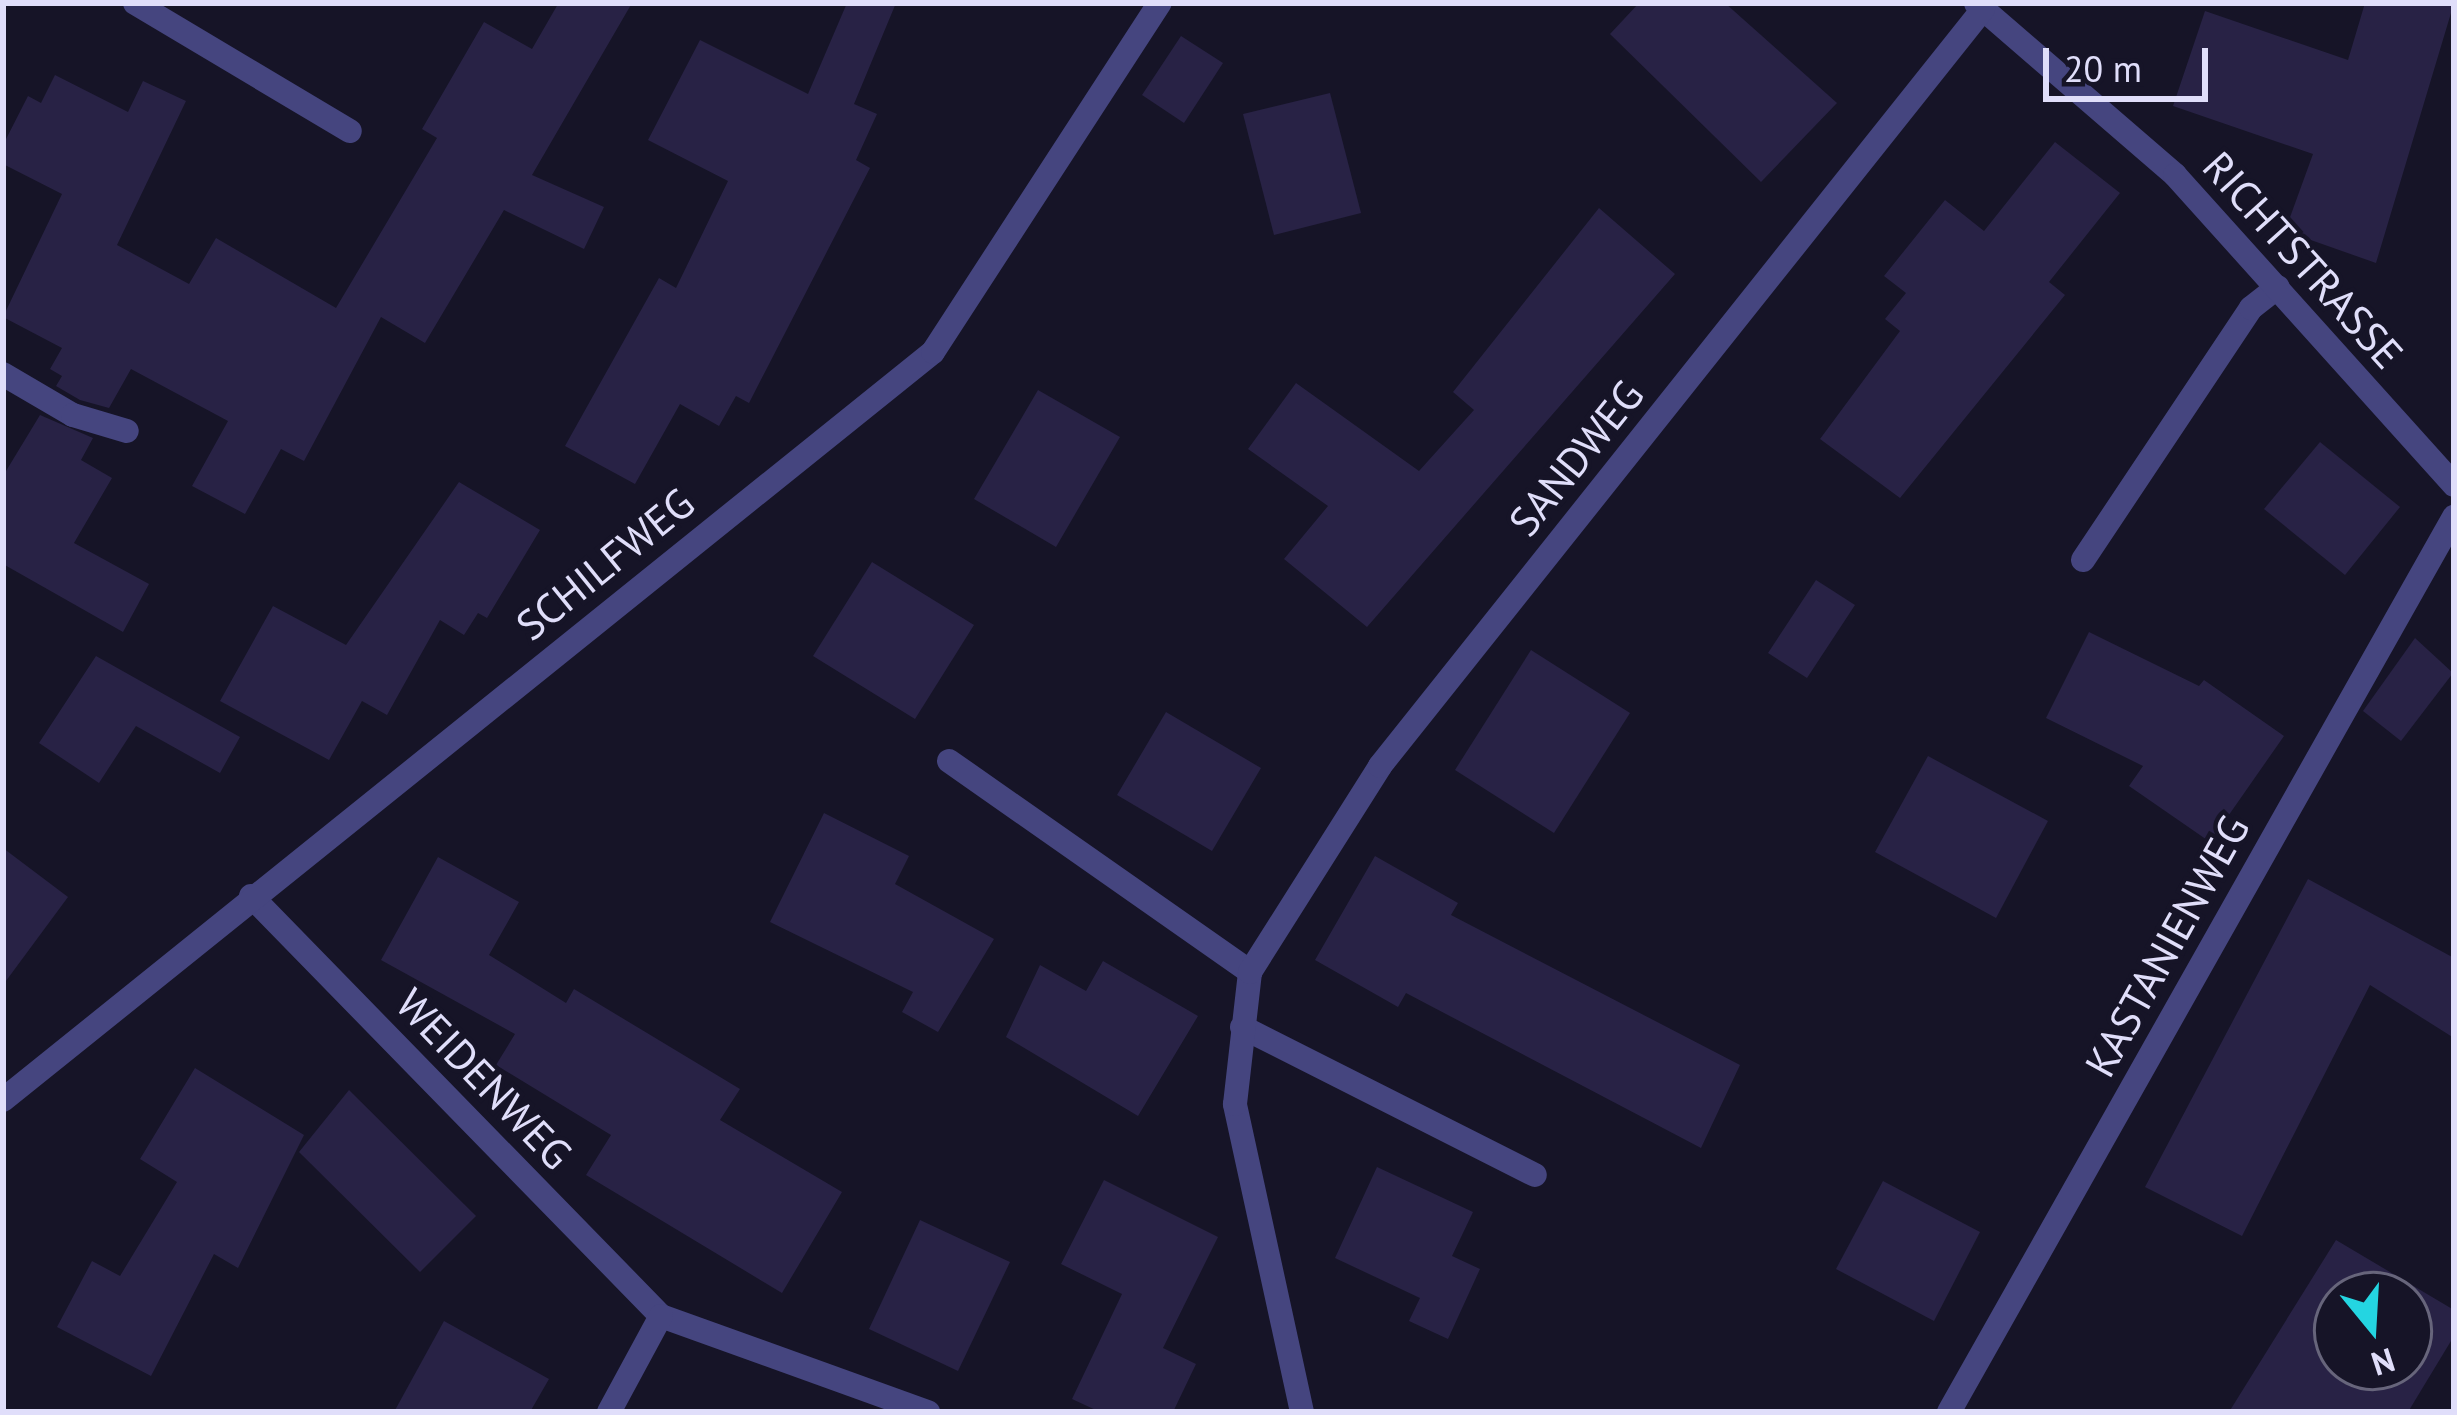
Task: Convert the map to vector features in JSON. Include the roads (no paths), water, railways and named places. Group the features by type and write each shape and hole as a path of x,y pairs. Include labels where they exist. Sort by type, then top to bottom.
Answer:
{"street":[{"path":"135,3 350,131"},
{"name":"SCHILFWEG","path":"3,1100 933,352 1160,3"},
{"name":"RICHTSTRASSE","path":"1980,6 2175,175 2454,485"},
{"name":"SANDWEG","path":"1302,1412 1235,1104 1250,972 1380,766 1980,6"},
{"path":"2083,560 2251,308 2278,287"},
{"path":"3,374 73,415 128,431"},
{"name":"KASTANIENWEG","path":"1948,1412 2454,518"},
{"path":"949,761 1250,972"},
{"name":"WEIDENWEG","path":"251,896 661,1316 928,1412"},
{"path":"1242,1027 1535,1175"},
{"path":"609,1412 661,1316"}]}
